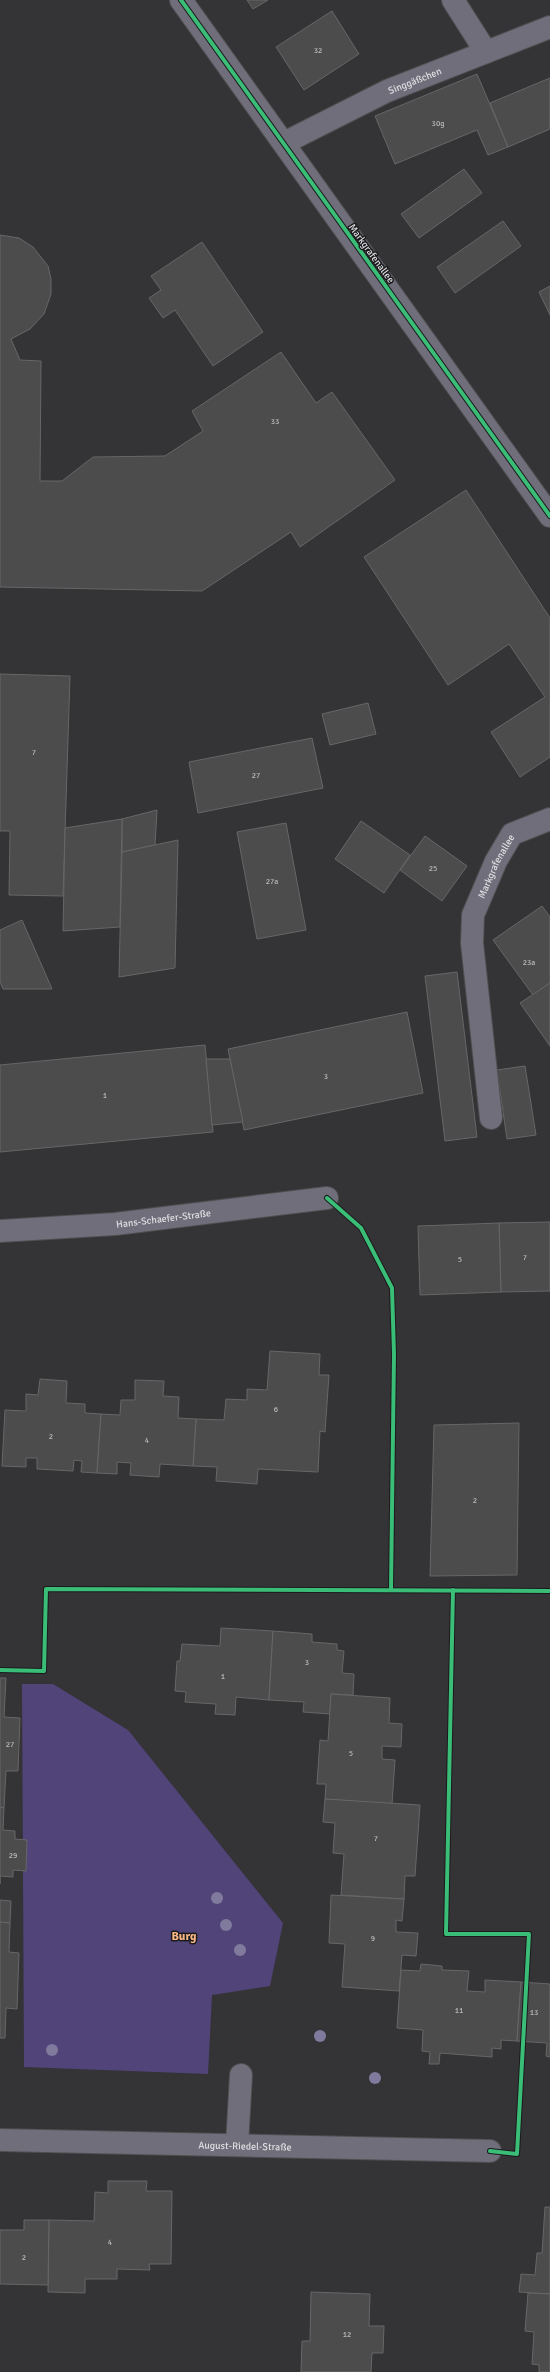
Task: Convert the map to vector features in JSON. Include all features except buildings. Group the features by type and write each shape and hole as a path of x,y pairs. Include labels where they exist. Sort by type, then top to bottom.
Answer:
{"street":[{"name":"Markgrafenallee","path":"181,0 550,516"},
{"path":"454,0 486,52"},
{"name":"Singgäßchen","path":"284,142 387,91 550,27"},
{"name":"Markgrafenallee","path":"491,1118 472,943 474,915 496,861 512,834 550,819"},
{"name":"Hans-Schaefer-Straße","path":"0,1231 115,1224 327,1198"},
{"path":"238,2145 241,2075"},
{"name":"August-Riedel-Straße","path":"0,2140 490,2151"}],"shaded area":[{"path":"22,1684 53,1684 128,1730 283,1923 270,1986 212,1995 208,2074 24,2067"}],"cycle path":[{"path":"181,0 550,516"},
{"path":"327,1198 361,1228 392,1288 394,1354 391,1589"},
{"path":"0,1670 44,1671 46,1589 550,1591"},
{"path":"453,1590 446,1934 529,1934 517,2154 490,2151"}],"district":[{"name":"Burg","path":"184,1936"}]}
